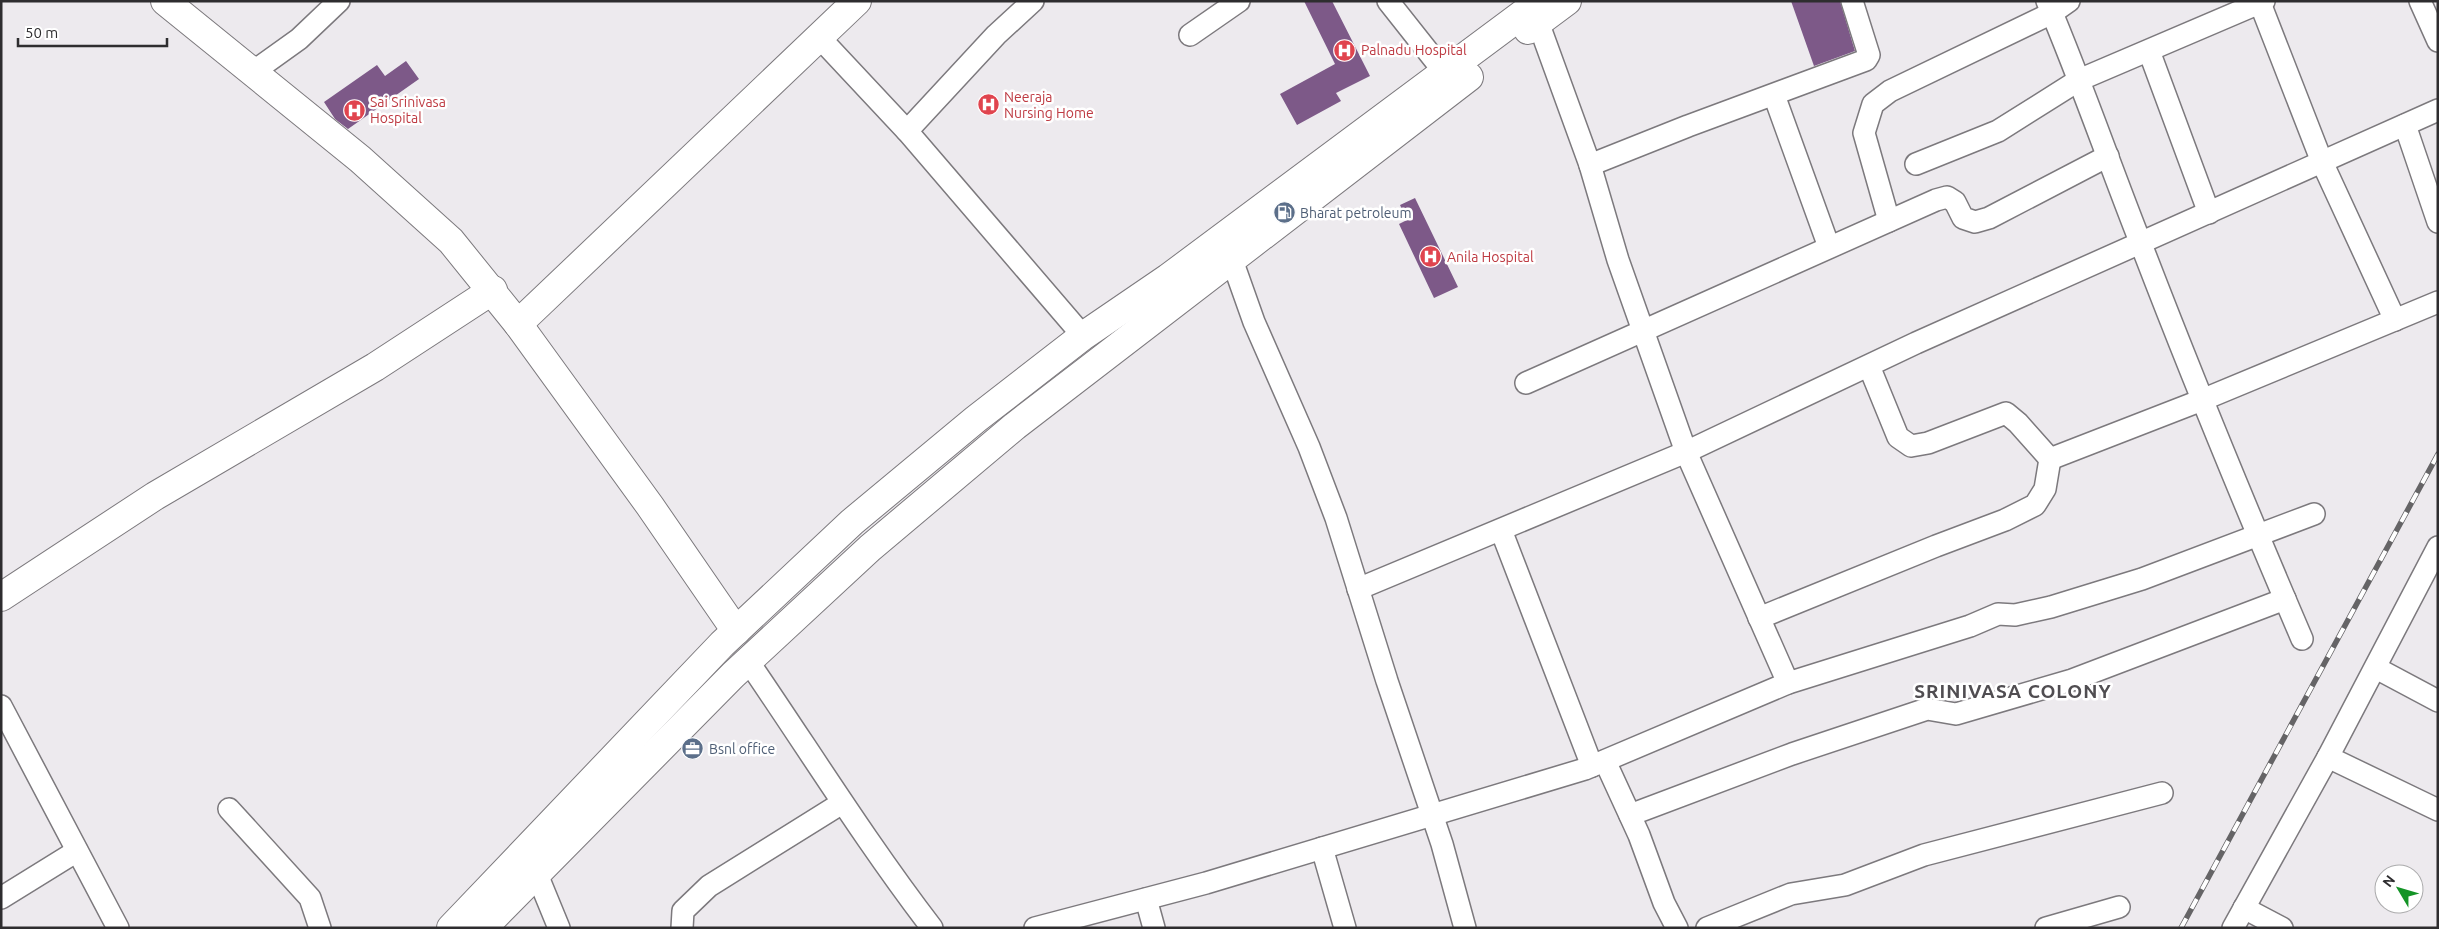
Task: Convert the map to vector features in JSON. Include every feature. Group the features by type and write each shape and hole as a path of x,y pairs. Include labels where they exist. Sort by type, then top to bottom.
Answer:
{"main road":[{"path":"165,1 360,158 451,241 493,290 518,324 650,506 736,631"},
{"path":"518,324 857,1"},
{"path":"451,928 736,631 852,522 976,419 1083,336 1168,278 1445,73 1539,12 1567,1"},
{"path":"483,928 536,872 740,668 870,548 1015,426 1410,124 1539,12"},
{"path":"1,597 156,496 375,367 493,290"}],"street":[{"path":"253,72 299,39 339,1"},
{"path":"907,130 996,35 1033,1"},
{"path":"1190,35 1239,1"},
{"path":"1388,1 1445,73"},
{"path":"1590,165 1866,60 1869,55 1852,1"},
{"path":"2420,1 2438,41"},
{"path":"1916,164 1998,131 2080,80 2262,2 2322,162 2395,320"},
{"path":"1889,221 1864,132 1874,104 1890,91 2056,5 2080,80 2140,243 2202,400 2302,639"},
{"path":"1539,12 1590,165 1618,260 1686,452 1788,683"},
{"path":"819,37 907,130 1083,336"},
{"path":"2149,51 2209,213"},
{"path":"1774,94 1830,247"},
{"path":"1358,589 1686,452 1869,366 2438,110"},
{"path":"2404,125 2438,222"},
{"path":"1526,383 1643,329 1947,197 1955,202 1963,218 1974,222 1988,218 2108,156"},
{"path":"1232,260 1254,322 1309,447 1336,518 1433,816 1464,928"},
{"path":"2050,459 2202,400 2438,302"},
{"path":"1869,366 1898,437 1911,446 1928,443 2006,413 2018,423 2050,459"},
{"path":"1759,618 2005,520 2036,505 2045,489 2050,459"},
{"path":"1035,928 1146,899 1433,816 1599,763 1788,683 1970,626 1998,614 2024,613 2142,579 2314,514"},
{"path":"1501,530 1599,763 1630,815 1664,903 1677,928"},
{"path":"2233,928 2328,758 2438,547"},
{"path":"1630,815 1792,754 1927,709 1956,714 2072,680 2285,599"},
{"path":"740,668 820,767 842,804 932,928"},
{"path":"2376,668 2438,701"},
{"path":"1,706 118,928"},
{"path":"2328,758 2438,810"},
{"path":"1707,928 1791,894 1845,885 1924,855 2162,793"},
{"path":"682,928 684,910 709,886 842,804"},
{"path":"229,809 310,898 320,928"},
{"path":"1322,848 1345,928"},
{"path":"1,898 77,851"},
{"path":"536,872 559,928"},
{"path":"1146,899 1154,928"},
{"path":"2046,928 2119,907"},
{"path":"2244,908 2282,928"}],"building":[{"path":"1304,1 1332,1 1370,76 1336,93 1341,101 1297,125 1280,94 1335,64"},
{"path":"1791,1 1840,1 1855,51 1814,66"},
{"path":"406,61 419,79 348,129 335,119 324,102 377,65 385,76"},
{"path":"1415,198 1458,287 1434,298 1399,224 1407,220 1400,205"}],"railway":[{"path":"2181,928 2438,454"}],"place":[{"name":"Palnadu Hospital","path":"1345,50"},
{"name":"Neeraja Nursing Home","path":"988,105"},
{"name":"Sai Srinivasa Hospital","path":"354,110"},
{"name":"Bharat petroleum","path":"1284,213"},
{"name":"Anila Hospital","path":"1431,257"},
{"name":"Bsnl office","path":"693,749"}],"district":[{"name":"SRINIVASA COLONY","path":"2013,691"}]}
